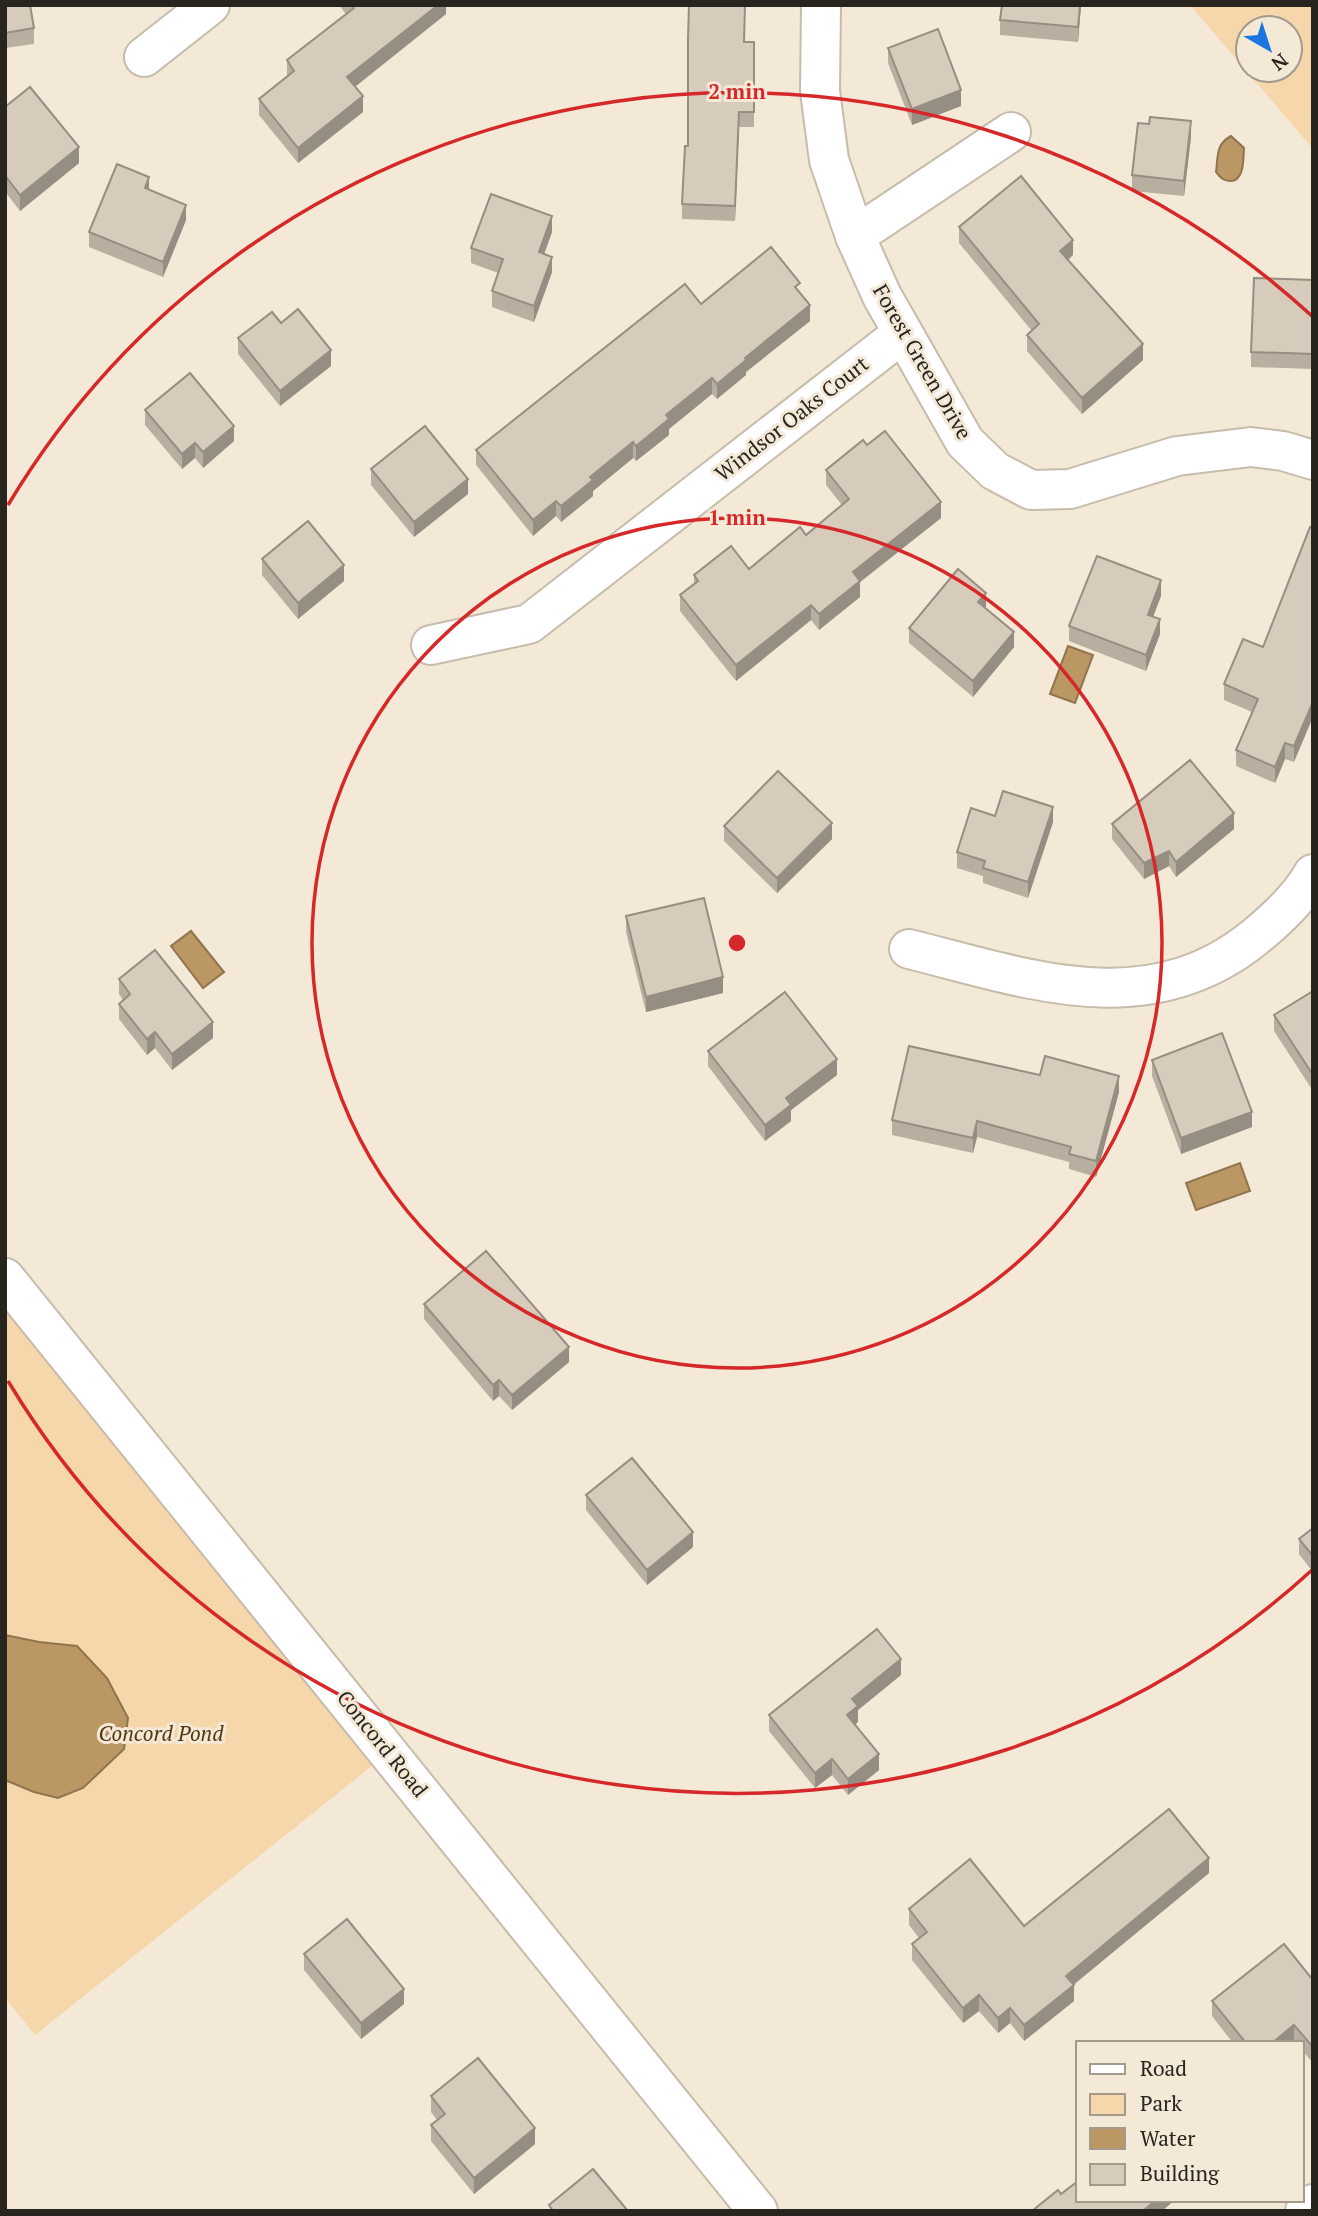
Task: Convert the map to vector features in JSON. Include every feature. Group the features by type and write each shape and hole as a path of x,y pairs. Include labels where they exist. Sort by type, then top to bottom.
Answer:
{"street":[{"path":"144,57 210,5"},
{"name":"Forest Green Drive","path":"821,5 820,91 829,160 855,236 882,296 965,442 995,471 1031,490 1070,489 1177,456 1251,447 1313,460"},
{"path":"855,236 1011,132"},
{"name":"Windsor Oaks Court","path":"431,645 529,624 903,333"},
{"path":"909,948 1047,984 1093,988 1147,986 1185,977 1233,955 1279,917 1308,884 1313,874"},
{"name":"Concord Road","path":"5,1278 758,2211"},
{"path":"1305,2211 1313,2204"}],"green space":[{"path":"1190,5 1313,5 1313,149 1257,84 1304,84 1304,14 1234,14 1234,57"},
{"name":"Concord Pond","path":"5,1292 382,1758 35,2035 5,1998"}],"water":[{"path":"1231,136 1244,148 1241,173 1235,180 1230,181 1216,172 1220,147"},
{"path":"1068,646 1093,655 1075,703 1050,694"},
{"path":"191,931 224,972 203,988 171,946"},
{"path":"1240,1163 1250,1191 1196,1210 1186,1183"},
{"path":"5,1635 77,1646 107,1678 128,1718 124,1749 83,1788 58,1798 5,1780"}],"building":[{"path":"5,5 30,5 34,28 5,33"},
{"path":"352,5 438,5 347,77 363,96 298,148 259,99 294,71 287,60 354,8"},
{"path":"689,5 745,5 744,42 754,42 754,112 739,112 735,206 682,204 685,146 688,146"},
{"path":"1002,5 1080,5 1078,27 1000,20"},
{"path":"938,29 961,90 912,109 888,48"},
{"path":"30,87 79,147 20,195 7,178 5,180 5,107"},
{"path":"1150,117 1191,121 1184,181 1132,175 1138,123 1149,124"},
{"path":"117,164 149,177 145,188 186,205 163,262 89,232"},
{"path":"1021,176 1073,240 1060,251 1143,344 1082,398 1027,335 1039,324 959,227"},
{"path":"491,194 552,216 539,252 552,257 534,306 492,291 503,259 471,248"},
{"path":"771,247 800,283 795,287 810,305 717,384 712,378 666,415 669,419 636,446 633,442 590,477 593,480 561,506 556,501 533,520 476,450 685,284 701,304"},
{"path":"1254,278 1313,280 1313,354 1251,352"},
{"path":"298,309 331,350 280,391 238,338 272,312 281,323"},
{"path":"190,373 234,426 203,452 195,443 182,454 145,410"},
{"path":"425,426 468,479 414,522 371,469"},
{"path":"885,431 941,502 853,572 860,581 819,614 811,605 736,665 680,595 698,581 694,575 731,546 749,569 800,527 806,535 849,499 826,470 863,440 867,445"},
{"path":"308,521 344,565 298,603 262,559"},
{"path":"1310,527 1313,528 1313,702 1294,746 1285,743 1275,767 1236,750 1258,699 1224,684 1243,639 1263,647"},
{"path":"1097,556 1161,580 1148,615 1160,619 1146,655 1069,626"},
{"path":"958,569 986,593 978,602 1014,632 973,681 909,628"},
{"path":"1190,760 1234,813 1176,862 1169,851 1144,863 1112,824"},
{"path":"778,771 832,823 777,878 724,826"},
{"path":"1003,791 1053,807 1028,882 983,868 985,861 957,852 971,808 995,816"},
{"path":"704,898 723,977 646,997 626,916"},
{"path":"155,950 213,1022 172,1054 155,1032 147,1039 119,1004 130,994 119,979"},
{"path":"1313,991 1313,1075 1274,1015"},
{"path":"785,992 837,1059 786,1098 791,1105 765,1125 708,1051"},
{"path":"1222,1033 1252,1112 1181,1138 1152,1060"},
{"path":"909,1046 1040,1075 1045,1056 1119,1076 1096,1161 1069,1154 1071,1147 977,1121 973,1138 892,1120"},
{"path":"486,1251 569,1347 512,1395 499,1380 493,1385 424,1304"},
{"path":"632,1458 693,1532 647,1570 586,1495"},
{"path":"1313,1528 1313,1556 1299,1539"},
{"path":"877,1629 901,1659 852,1699 858,1706 847,1715 879,1754 848,1779 832,1759 815,1773 769,1715"},
{"path":"1169,1809 1209,1858 1066,1976 1074,1985 1024,2025 1010,2008 998,2018 979,1995 963,2008 912,1944 927,1932 909,1909 970,1859 1024,1926"},
{"path":"347,1919 404,1989 361,2023 304,1954"},
{"path":"1284,1944 1313,1980 1313,2046 1294,2025 1274,2041 1244,2041 1212,2001"},
{"path":"478,2058 535,2128 474,2178 431,2125 445,2114 431,2096"},
{"path":"593,2169 628,2211 553,2211 549,2205"},
{"path":"1076,2183 1076,2202 1154,2202 1143,2211 1032,2211 1058,2190 1061,2194"}]}
